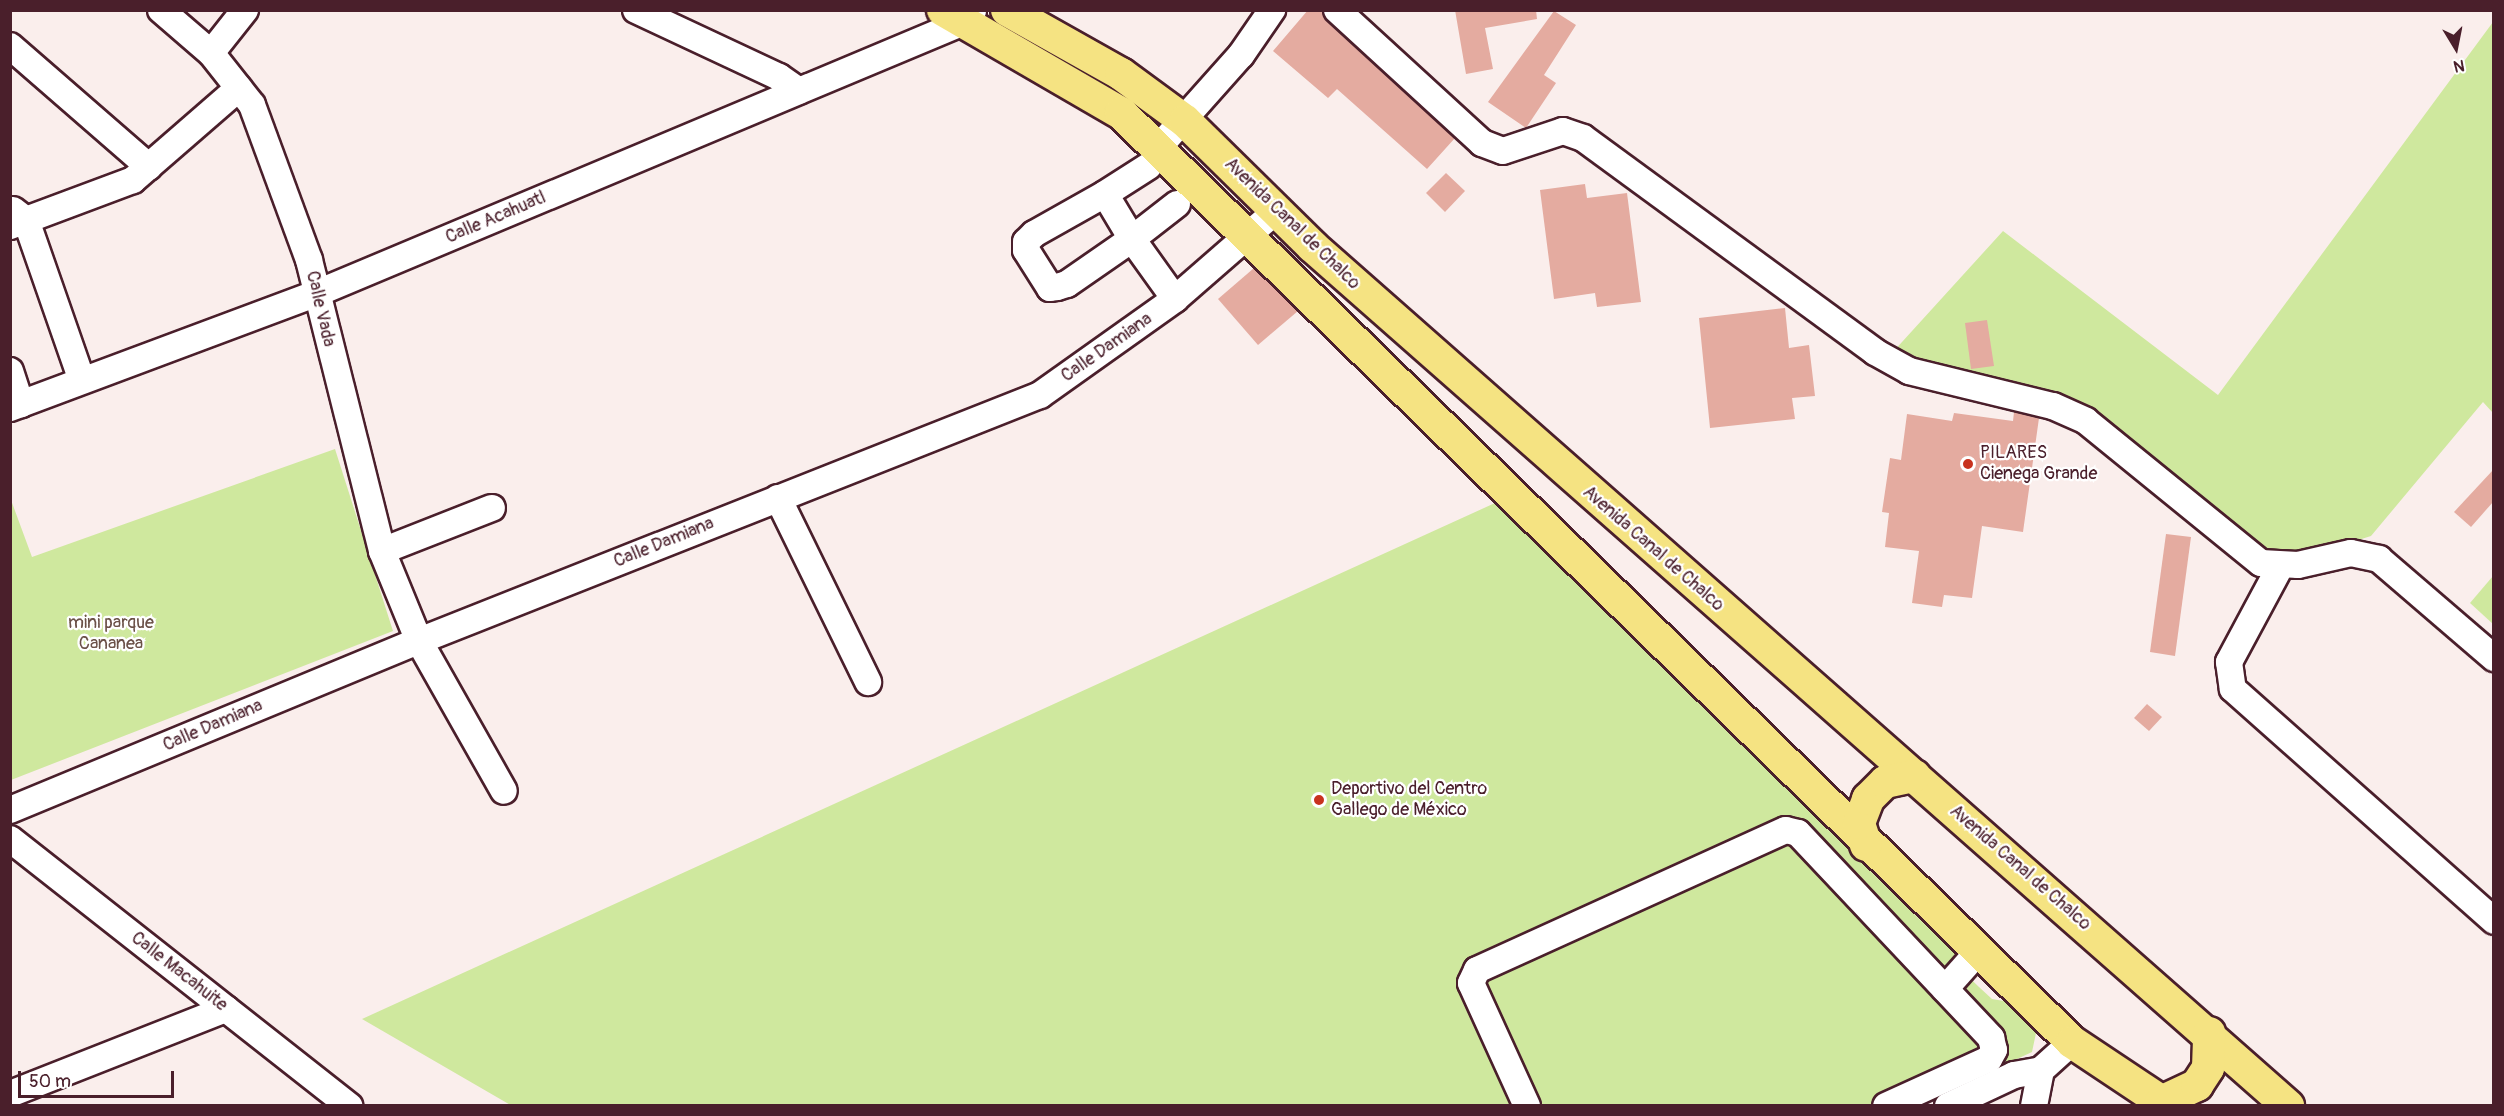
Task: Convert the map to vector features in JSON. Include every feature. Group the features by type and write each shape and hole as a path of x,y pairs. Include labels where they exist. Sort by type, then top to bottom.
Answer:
{"main road":[{"name":"Avenida Canal de Chalco","path":"1006,10 1121,74 1185,121 1277,210 1605,507 2209,1033 2289,1106"},
{"name":"Avenida Canal de Chalco","path":"961,14 1121,113 1153,157 1248,234 1866,845 2072,1042 2164,1104"},
{"path":"1866,845 1859,823 1868,799 1886,782 1914,776"},
{"path":"2164,1104 2197,1085 2208,1068 2209,1033"}],"street":[{"name":"Calle Vada","path":"161,10 211,53 252,105 309,260 315,294 382,551 419,641 504,791"},
{"path":"211,53 245,10"},
{"path":"636,10 779,77 798,91"},
{"path":"1178,204 1132,239 1057,287 1050,288 1026,250 1034,234 1106,194 1153,157 1185,121 1272,10"},
{"path":"1337,10 1482,143 1503,151 1563,131 1583,138 1875,352 1909,371 2053,406 2086,421 2261,563 2280,567 2351,553 2379,559 2493,658"},
{"name":"Calle Acahuatl","path":"16,406 315,294 798,91 961,14"},
{"path":"10,46 149,167"},
{"path":"82,381 16,218 133,180 239,88"},
{"path":"1106,194 1132,239 1175,299"},
{"name":"Calle Damiana","path":"10,810 419,641 1040,395 1175,299 1277,210"},
{"path":"10,371 16,406"},
{"path":"778,498 868,682"},
{"path":"382,551 492,508"},
{"path":"2280,567 2229,662 2233,689 2493,921"},
{"path":"1527,1106 1471,983 1477,969 1775,833 1798,833 1991,1038 1994,1050 1989,1059 1886,1106"},
{"name":"Calle Macahuite","path":"10,839 349,1106"},
{"path":"1945,989 1978,952"},
{"path":"10,1094 226,1010"},
{"path":"1947,1106 2014,1075 2041,1070 2072,1042"},
{"path":"2034,1106 2041,1070"}],"green space":[{"path":"2493,22 2493,413 2483,402 2371,536 2304,557 2266,551 2076,403 2050,392 1968,377 1892,353 2003,231 2218,395"},
{"name":"mini parque Cananea","path":"335,449 393,631 11,780 11,500 32,557"},
{"name":"Deportivo del Centro Gallego de México","path":"1495,503 1956,955 1955,964 1992,999 2004,1001 2036,1033 2032,1052 1916,1106 512,1106 362,1019"},
{"path":"2493,576 2493,624 2470,603"}],"building":[{"path":"1308,10 1322,10 1327,21 1455,138 1427,169 1337,89 1328,98 1273,51"},
{"path":"1455,10 1536,10 1537,19 1485,28 1493,69 1466,74"},
{"path":"1554,11 1576,25 1544,75 1556,83 1526,128 1488,102"},
{"path":"1446,173 1465,191 1445,212 1426,193"},
{"path":"1585,184 1587,198 1627,193 1641,302 1597,307 1595,293 1554,299 1540,190"},
{"path":"1254,268 1298,311 1258,345 1218,299"},
{"path":"1785,308 1789,348 1809,345 1815,396 1792,398 1795,419 1710,428 1699,318"},
{"path":"1987,320 1994,366 1971,369 1965,323"},
{"path":"2014,412 2039,418 2023,532 1982,526 1972,598 1944,595 1942,607 1912,603 1919,551 1885,547 1889,513 1882,512 1890,458 1901,460 1907,414 1952,421 1954,413 2013,421"},
{"path":"2493,470 2493,502 2471,527 2454,512"},
{"path":"2166,534 2191,537 2175,656 2150,652"},
{"path":"2147,704 2162,717 2149,731 2134,718"}],"place":[{"name":"PILARES Cienega Grande","path":"1968,464"},
{"name":"Deportivo del Centro Gallego de México","path":"1319,800"}]}
